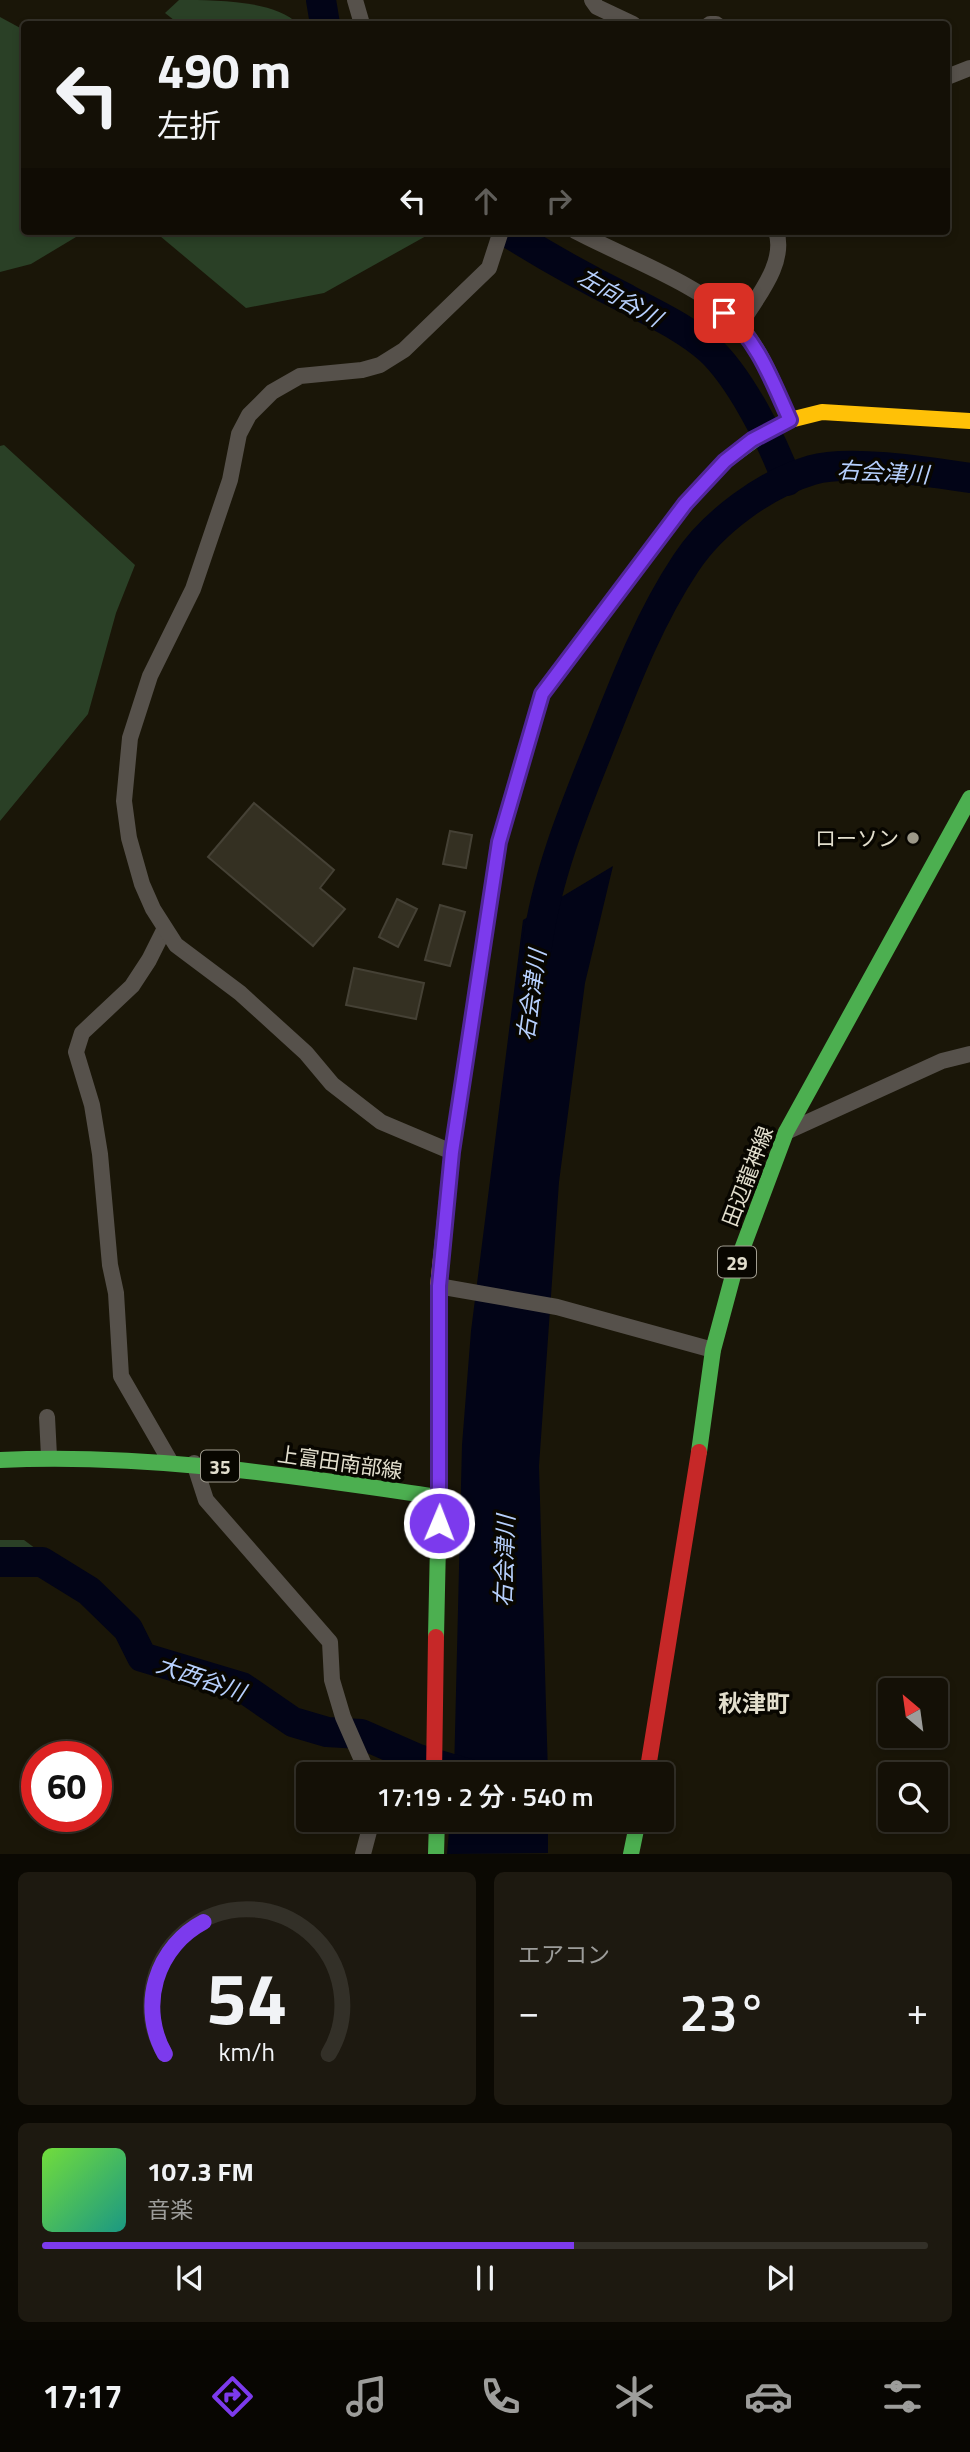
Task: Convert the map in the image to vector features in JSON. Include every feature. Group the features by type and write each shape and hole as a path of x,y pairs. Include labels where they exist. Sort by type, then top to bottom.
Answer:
{"main road":[{"path":"434,1762 439,1497 439,1286 452,1152 499,842 542,694 685,504 725,461 752,440 786,423 840,411 970,421"},
{"name":"田辺龍神線","path":"649,1762 687,1541 713,1350 735,1268 786,1132 970,798"},
{"name":"上富田南部線","path":"0,1460 49,1456 194,1463 439,1497"},
{"path":"436,1853 437,1832"},
{"path":"631,1853 635,1832"}],"street":[{"path":"355,0 361,21"},
{"path":"592,0 597,7 627,21"},
{"path":"950,76 970,68"},
{"path":"452,1152 381,1122 332,1084 306,1053 240,993 176,945 164,930 142,884 129,838 124,801 130,738 150,676 193,589 230,480 239,434 249,415 272,392 300,376 362,370 380,365 404,351 489,268 500,235"},
{"path":"583,235 693,289 740,325 766,367 786,423"},
{"path":"740,325 773,269 781,245 777,235"},
{"path":"164,930 132,986 82,1033 76,1052 92,1105 100,1154 110,1265 116,1293 121,1376 170,1461"},
{"path":"786,1132 942,1061 970,1054"},
{"path":"439,1286 557,1307 713,1350"},
{"path":"47,1418 49,1456"},
{"path":"194,1463 206,1500 330,1642 332,1680 343,1717 363,1762"},
{"path":"363,1853 369,1832"}],"green space":[{"path":"179,0 226,1 275,10 294,21 175,21 165,13"},
{"path":"0,17 21,28 21,235 79,235 31,264 0,272"},
{"path":"159,235 428,235 324,293 246,308"},
{"path":"4,445 135,565 116,613 88,714 0,821 0,446"},
{"path":"0,1540 24,1540 55,1563 0,1577"}],"water":[{"path":"613,866 585,983 559,1182 539,1466 548,1762 454,1762 462,1445 471,1331 523,920"},
{"path":"449,1832 548,1832 548,1853 447,1854"}],"building":[{"path":"254,803 334,870 320,888 345,909 313,946 208,857"},
{"path":"450,831 472,835 466,868 443,864"},
{"path":"397,899 417,909 398,947 379,937"},
{"path":"440,905 465,912 450,966 425,960"},
{"path":"354,968 424,983 416,1019 346,1005"}],"waterway":[{"name":"左向谷川","path":"321,0 324,21"},
{"name":"左向谷川","path":"513,235 565,267 670,322 709,349 732,376 754,410 787,481"},
{"name":"右会津川","path":"537,946 563,841 630,671 673,584 710,533 759,495 794,476 812,470 868,466 970,478"},
{"name":"大西谷川","path":"0,1562 42,1562 89,1591 128,1629 142,1657 242,1687 293,1722 327,1732 361,1734 428,1762"}],"traffic: fast":[{"path":"441,1258 452,1152 499,842 542,694 685,504 725,461 761,435"},
{"path":"699,1452 713,1350 735,1268 786,1132 970,798"},
{"path":"0,1460 165,1463 275,1474 439,1497 436,1637"},
{"path":"436,1854 437,1832"},
{"path":"631,1854 636,1832"}],"traffic: slow":[{"path":"761,435 790,420 822,412 970,421"},
{"path":"439,1497 438,1286 441,1258"}],"traffic: jam":[{"path":"649,1762 699,1452"},
{"path":"434,1762 436,1637"}],"place":[{"name":"ローソン","path":"913,838"}],"district":[{"name":"秋津町","path":"754,1703"}],"route":[{"path":"439,1523 439,1286 452,1152 499,842 542,694 608,602 685,504 725,461 752,440 790,420 766,367 740,325 724,313"}]}
